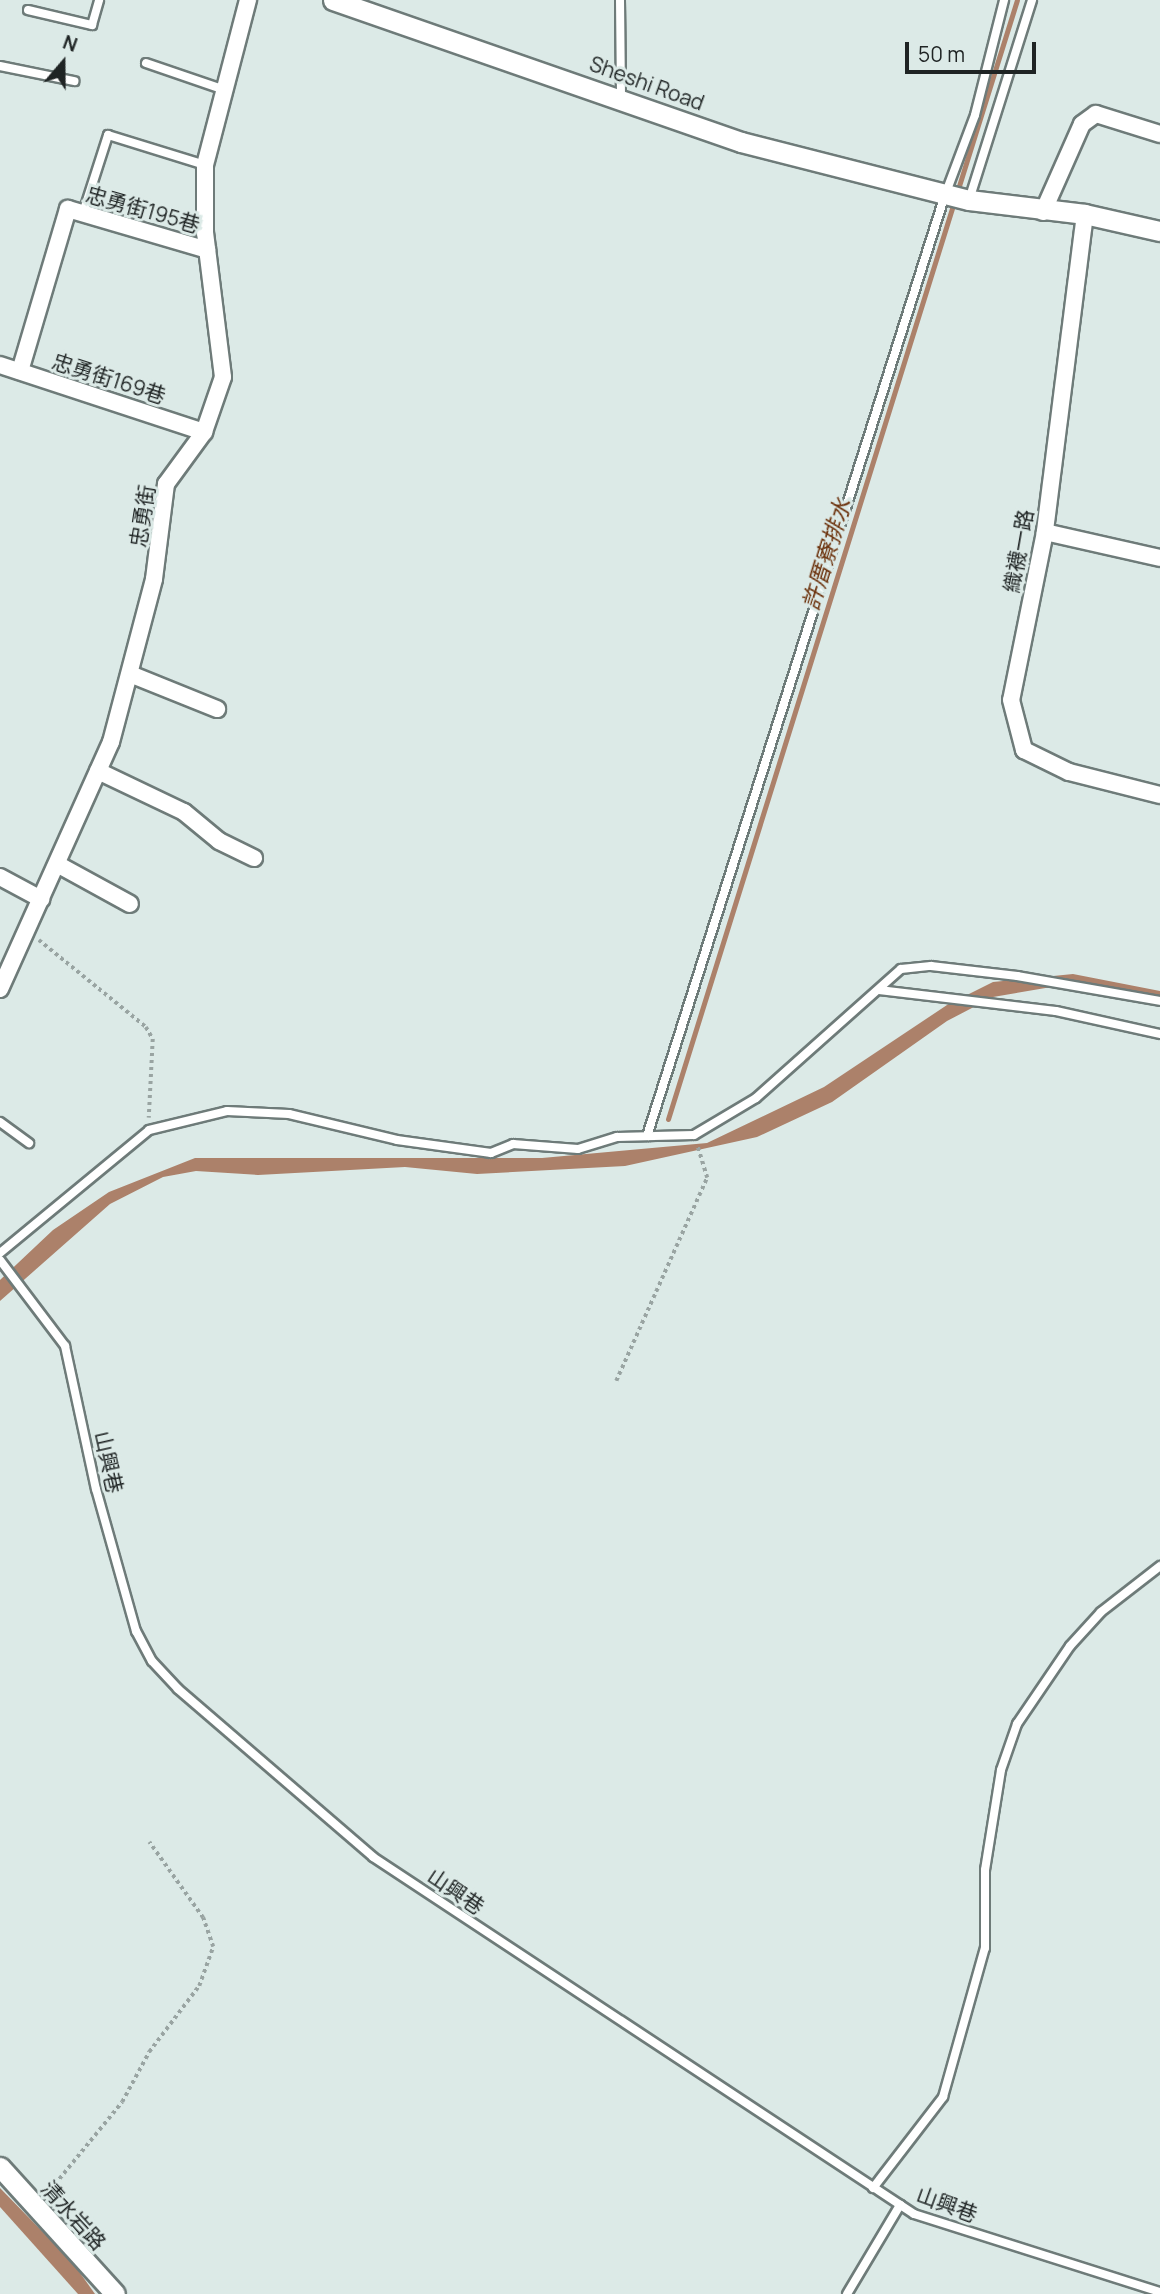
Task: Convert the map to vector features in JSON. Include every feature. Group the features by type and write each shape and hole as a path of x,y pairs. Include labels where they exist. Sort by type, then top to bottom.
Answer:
{"street":[{"name":"忠勇街","path":"0,989 98,771 130,674 154,579 166,484 204,432 223,377 207,250 205,165 248,0"},
{"name":"Sheshi Road","path":"333,0 621,97 741,142 955,197 1043,212 1085,214 1160,231"},
{"path":"1043,212 1082,124 1096,114 1160,134"},
{"path":"20,372 75,211"},
{"name":"忠勇街195巷","path":"75,211 207,250"},
{"name":"織襪一路","path":"1085,214 1045,532 1011,700 1024,750 1069,772 1160,795"},
{"name":"忠勇街169巷","path":"0,365 204,432"},
{"path":"1045,532 1160,558"},
{"path":"130,674 183,691 186,697 218,709"},
{"path":"98,771 184,811 219,841 254,858"},
{"path":"57,864 130,904"},
{"path":"0,877 41,899"},
{"name":"清水岩路","path":"0,2167 115,2294"}],"lane":[{"path":"28,10 92,25 99,0"},
{"path":"620,0 621,97"},
{"path":"955,197 1004,0"},
{"path":"647,1136 955,197 1032,0"},
{"path":"146,63 225,90"},
{"path":"0,66 74,81"},
{"path":"75,211 108,135 205,165"},
{"path":"0,1253 149,1130 228,1111 289,1114 397,1140 491,1153 513,1144 578,1149 617,1137 694,1135 756,1098 901,969 931,966 1160,1001"},
{"path":"879,990 1056,1012 1160,1034"},
{"path":"0,1122 29,1143"},
{"path":"0,1240 10,1244"},
{"name":"山興巷","path":"0,1260 65,1346 96,1489 136,1631 152,1661 178,1689 373,1857 914,2214 1160,2292"},
{"path":"873,2188 943,2097 985,1948 985,1870 1001,1770 1017,1724 1070,1647 1101,1612 1160,1566"},
{"path":"848,2294 900,2205"}],"path":[{"path":"27,930 146,1027 153,1039 149,1130"},
{"path":"616,1381 707,1178 694,1135"},
{"path":"36,2207 122,2102 149,2052 199,1986 213,1948 203,1918 149,1842"}],"shaded area":[{"path":"1073,974 1160,991 1160,1005 1069,984 993,997 947,1021 832,1102 757,1137 625,1166 477,1174 405,1167 258,1175 196,1171 163,1177 110,1204 0,1301 0,1280 53,1230 109,1192 195,1158 542,1158 707,1143 824,1087 947,1005 993,982"},
{"path":"0,2188 73,2263 95,2294 78,2294 0,2207"}],"waterway":[{"name":"許厝寮排水","path":"668,1119 1017,0"}]}
